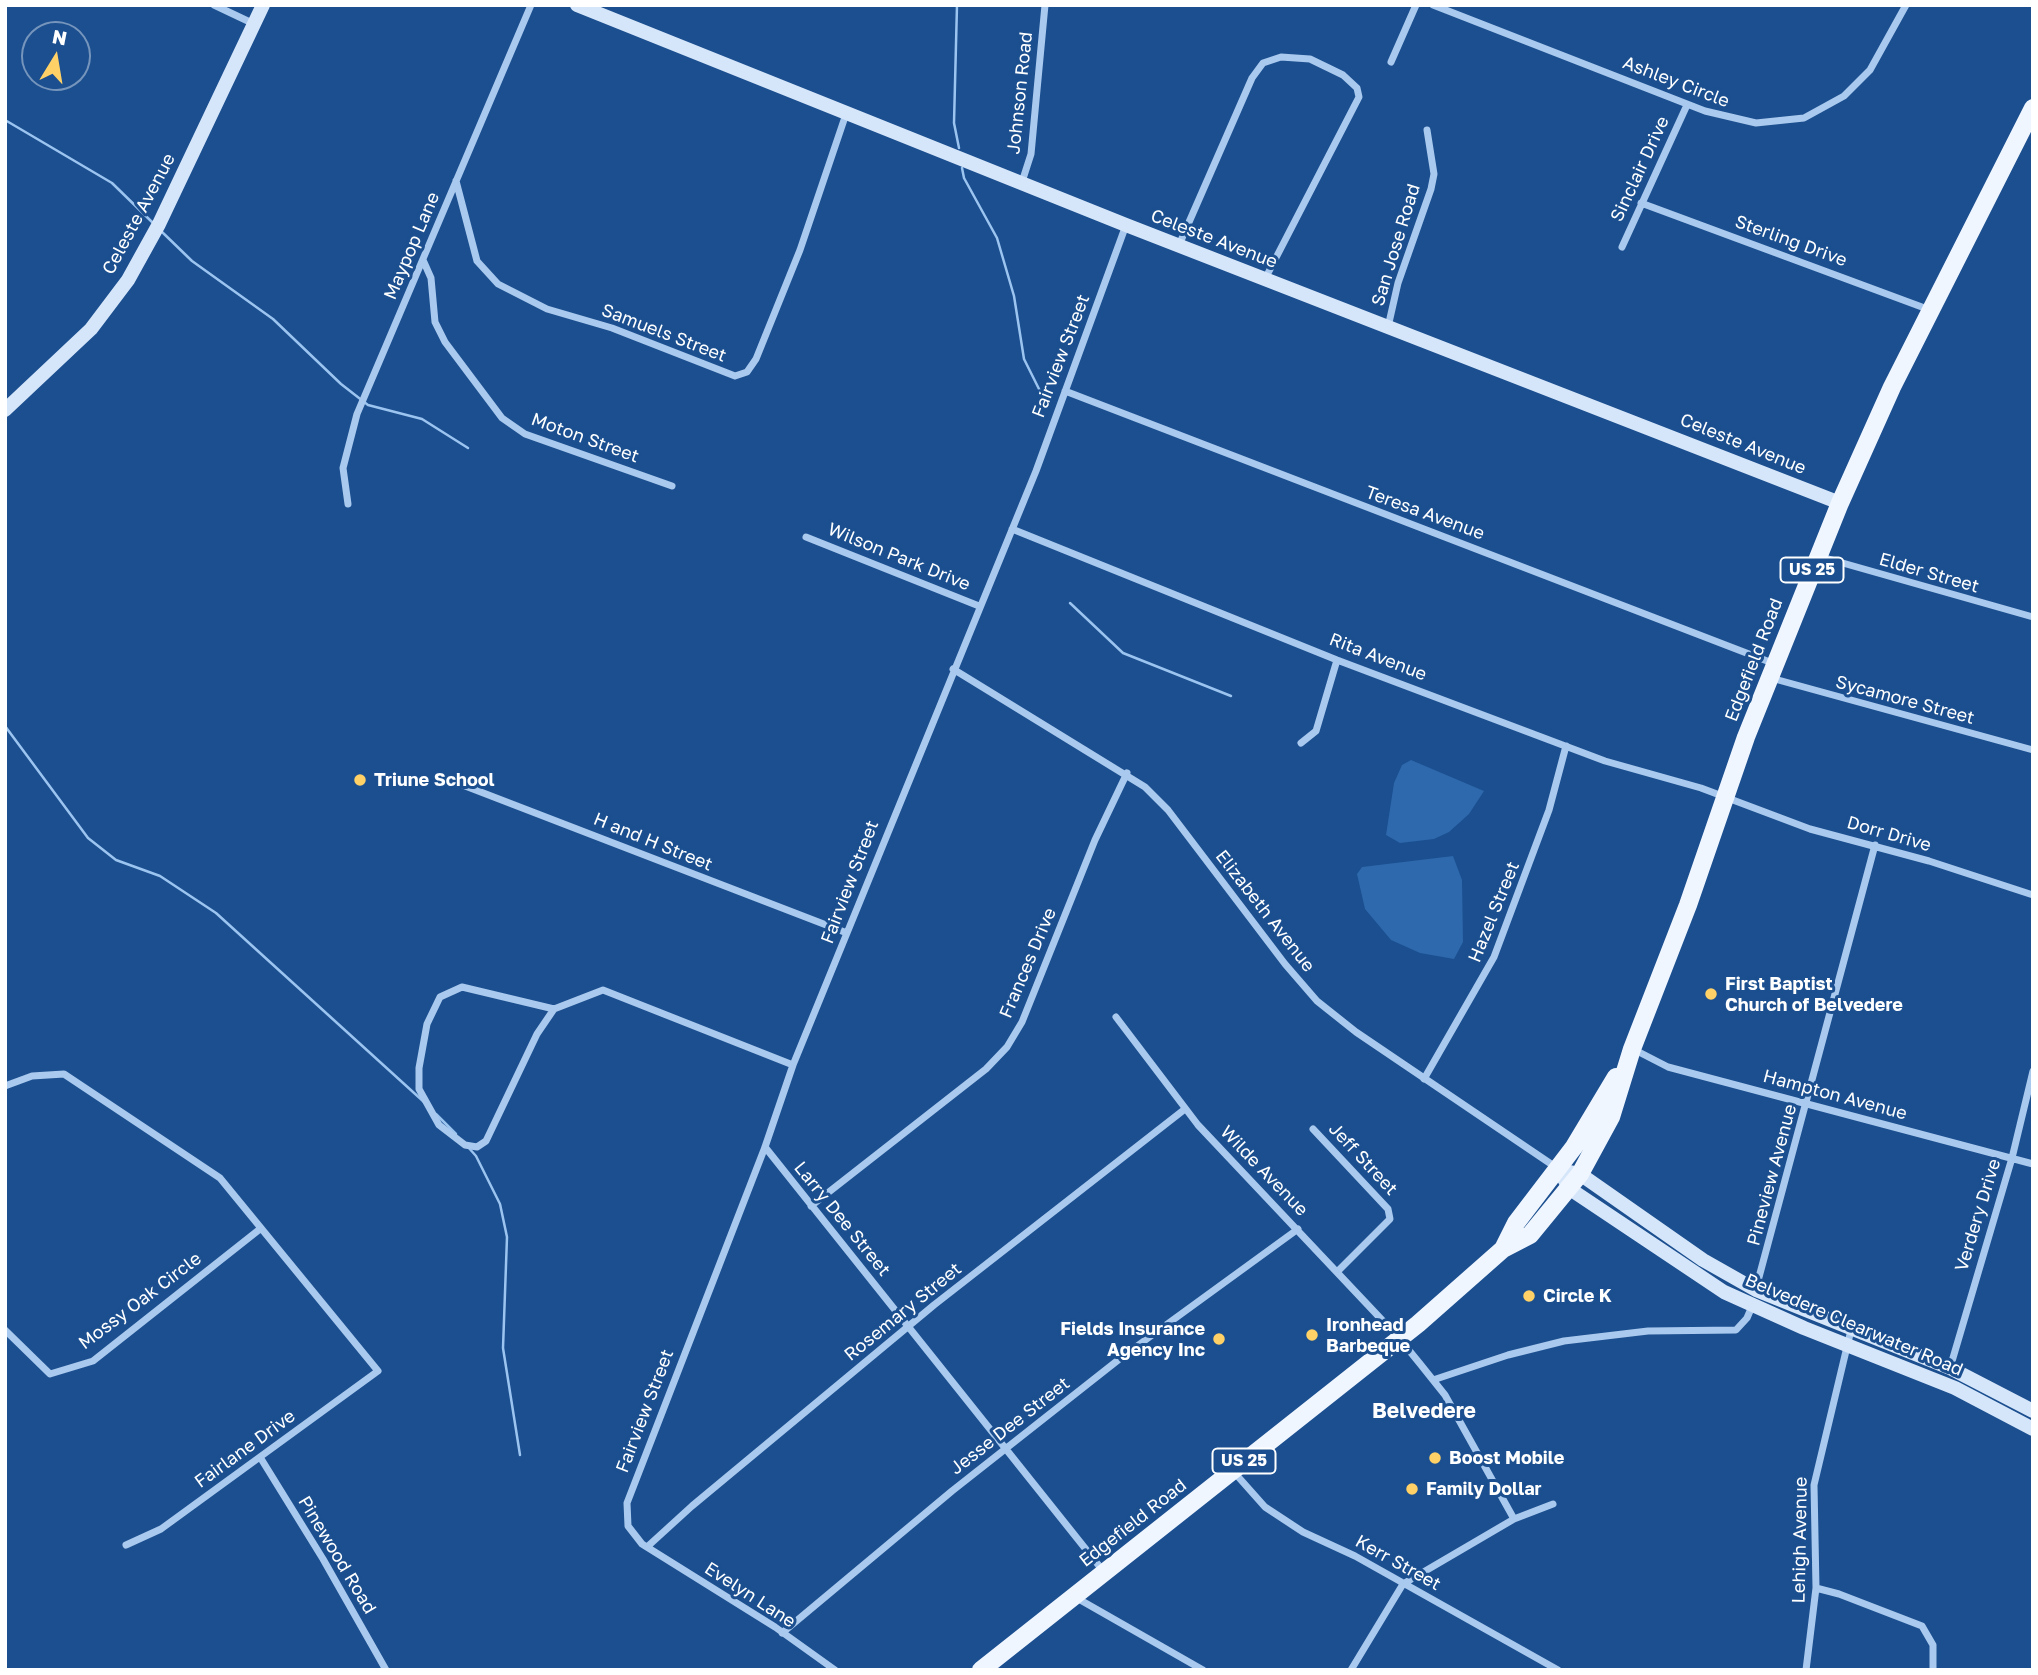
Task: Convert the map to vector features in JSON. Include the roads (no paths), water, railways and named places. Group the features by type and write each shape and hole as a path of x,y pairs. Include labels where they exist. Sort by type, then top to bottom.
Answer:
{"main road":[{"name":"Edgefield Road","path":"981,1670 1399,1338 1503,1249 1530,1235 1575,1182 1611,1117 1632,1049 1731,800 1773,671 1840,503 1892,387 2033,108"},
{"name":"Edgefield Road","path":"1503,1249 1516,1223 1574,1147 1632,1049"}],"street":[{"path":"214,5 252,23"},
{"name":"Celeste Avenue","path":"5,410 91,329 128,280 159,224 252,23 263,5"},
{"name":"Maypop Lane","path":"348,504 343,480 348,444 357,414 531,5"},
{"name":"Celeste Avenue","path":"577,5 1178,246 1840,503"},
{"name":"Johnson Road","path":"1022,183 1031,154 1045,5"},
{"path":"1391,62 1416,5"},
{"name":"Ashley Circle","path":"1433,5 1687,105 1729,119 1756,123 1791,121 1816,113 1844,96 1865,76 1906,5"},
{"path":"1178,246 1263,63 1281,57 1310,59 1343,75 1357,88 1359,97 1265,279"},
{"name":"Sinclair Drive","path":"1622,247 1687,105"},
{"name":"Samuels Street","path":"456,181 477,261 498,284 547,309 612,328 735,376 747,372 756,359 800,250 846,114"},
{"name":"San Jose Road","path":"1388,327 1402,271 1434,174 1427,131"},
{"name":"Sterling Drive","path":"1641,203 1931,310"},
{"name":"Fairview Street","path":"648,1547 637,1539 628,1526 627,1503 765,1147 793,1065 1012,529 1126,225"},
{"name":"Moton Street","path":"423,260 431,278 435,322 445,342 502,418 525,434 672,486"},
{"name":"Teresa Avenue","path":"1065,391 1773,671"},
{"name":"Rita Avenue","path":"1012,529 1337,660 1566,746 1731,800"},
{"name":"Wilson Park Drive","path":"806,537 979,607"},
{"name":"Elder Street","path":"1818,556 2033,617"},
{"path":"1301,743 1316,731 1337,660"},
{"name":"Elizabeth Avenue","path":"953,669 1127,773 1168,810 1285,964 1317,1001 1424,1079 1558,1169"},
{"name":"Sycamore Street","path":"1773,671 2033,750"},
{"name":"Hazel Street","path":"1424,1079 1494,957 1549,810 1566,746"},
{"name":"Frances Drive","path":"811,1206 986,1069 1007,1047 1022,1021 1095,840 1127,773"},
{"name":"H and H Street","path":"447,779 848,933"},
{"name":"Dorr Drive","path":"1731,800 1810,829 1875,845 2033,895"},
{"name":"Pineview Avenue","path":"1433,1380 1508,1355 1564,1341 1648,1331 1736,1330 1748,1318 1808,1104 1875,845"},
{"path":"554,1009 477,988 462,987 440,997 427,1024 419,1068 419,1089 439,1125 466,1145 477,1147 486,1141 537,1034 554,1009 603,990 793,1065"},
{"name":"Wilde Avenue","path":"1116,1017 1185,1109 1399,1338 1433,1380 1476,1447 1514,1519"},
{"name":"Hampton Avenue","path":"1632,1049 1661,1064 2033,1164"},
{"name":"Verdery Drive","path":"1950,1368 2011,1158 2033,1071"},
{"path":"5,1086 32,1076 64,1074 220,1178 260,1229"},
{"name":"Rosemary Street","path":"648,1547 692,1506 909,1326 1185,1109"},
{"name":"Jeff Street","path":"1313,1129 1388,1209 1390,1219 1337,1272"},
{"name":"Larry Dee Street","path":"765,1147 1105,1573"},
{"name":"Belvedere Clearwater Road","path":"1558,1169 1684,1266 1752,1306 1955,1388 2033,1429"},
{"name":"Belvedere Clearwater Road","path":"1575,1182 1703,1261 1756,1290 1950,1368 2033,1411"},
{"name":"Mossy Oak Circle","path":"5,1330 50,1374 93,1361 260,1229"},
{"name":"Fairlane Drive","path":"126,1545 161,1529 378,1371 260,1229"},
{"name":"Jesse Dee Street","path":"782,1633 952,1491 1122,1357 1298,1229"},
{"name":"Lehigh Avenue","path":"1806,1670 1816,1588 1814,1485 1851,1330"},
{"name":"Pinewood Road","path":"260,1457 323,1559 386,1670"},
{"name":"Kerr Street","path":"1232,1471 1265,1507 1284,1520 1558,1670"},
{"path":"1351,1670 1403,1584 1514,1519 1553,1504"},
{"name":"Evelyn Lane","path":"648,1547 835,1670"},
{"path":"1816,1588 1839,1594 1922,1626 1933,1646 1933,1670"},
{"path":"1074,1597 1203,1670"}],"waterway":[{"path":"957,5 954,123 959,148"},
{"path":"5,120 112,183 153,223"},
{"path":"962,168 964,178 997,238 1014,296 1024,359 1046,403"},
{"path":"160,230 192,261 273,319 341,384 368,405 422,419 468,448"},
{"path":"1070,603 1123,653 1231,696"},
{"path":"5,726 88,838 116,860 160,876 216,913 424,1102"},
{"path":"436,1114 456,1134"},
{"path":"468,1147 476,1156 500,1204 507,1237 503,1348 520,1455"}],"place":[{"name":"Triune School","path":"360,780"},
{"name":"First Baptist Church of Belvedere","path":"1711,994"},
{"name":"Circle K","path":"1529,1296"},
{"name":"Ironhead Barbeque","path":"1312,1335"},
{"name":"Fields Insurance Agency Inc","path":"1219,1339"},
{"name":"Boost Mobile","path":"1435,1458"},
{"name":"Family Dollar","path":"1412,1489"}],"district":[{"name":"Belvedere","path":"1424,1411"}]}
